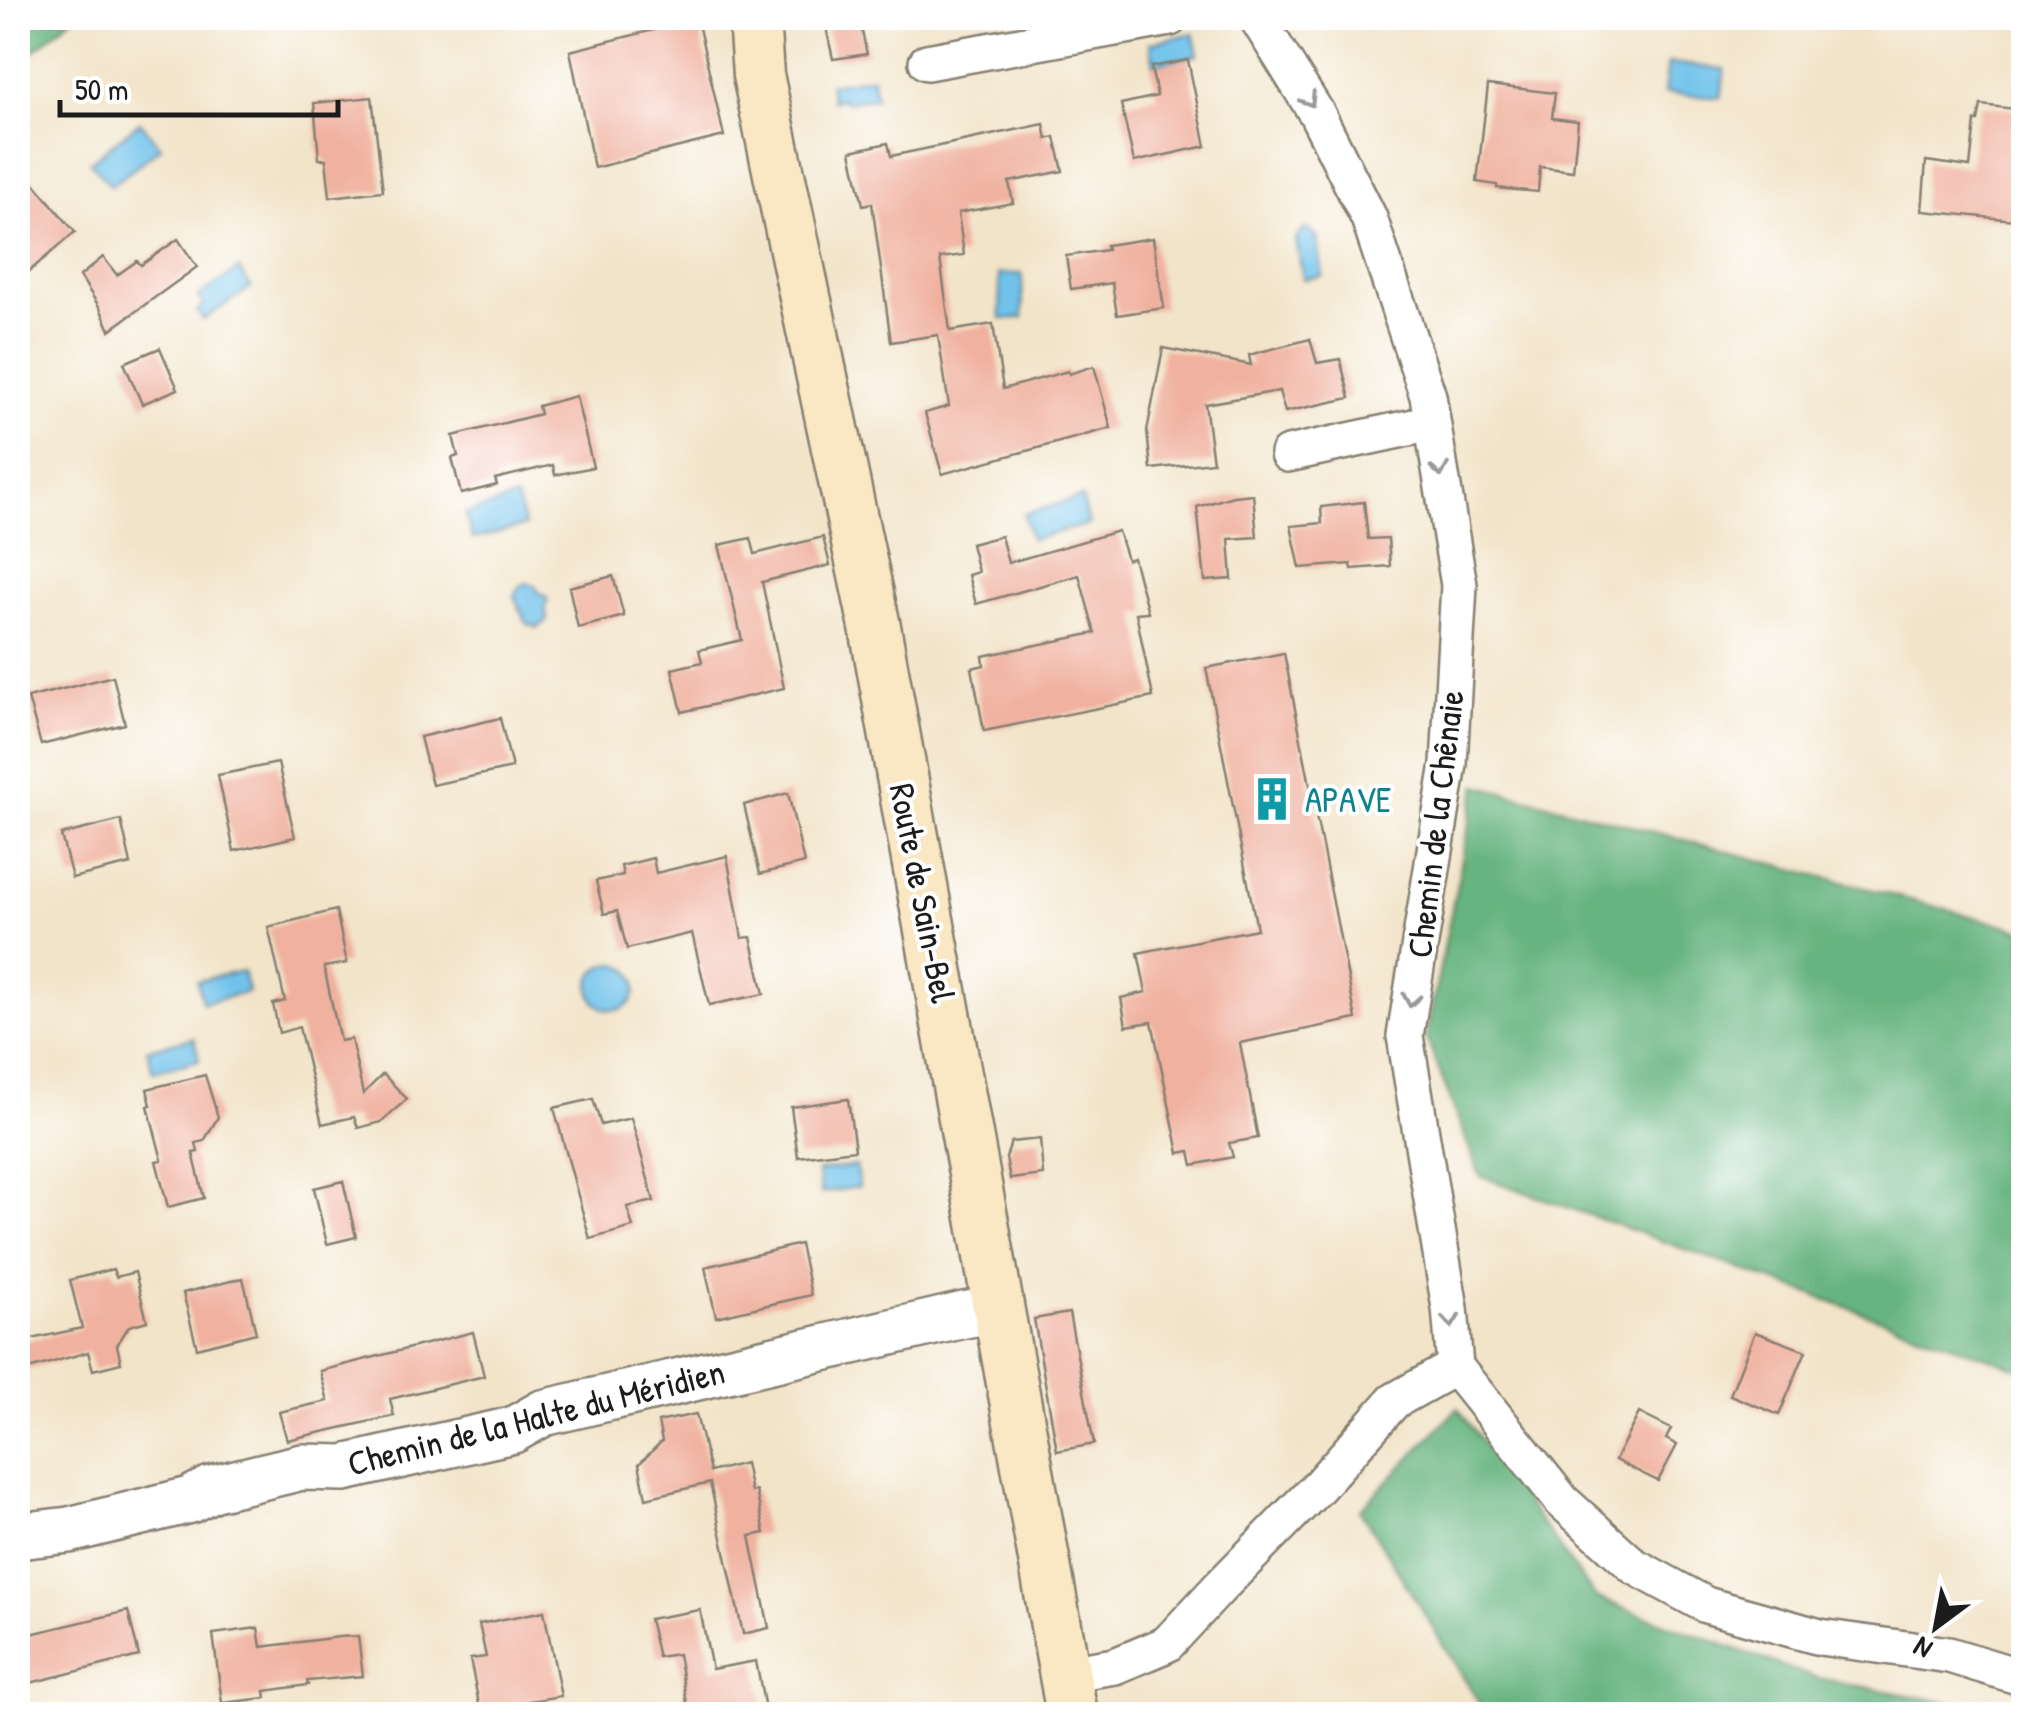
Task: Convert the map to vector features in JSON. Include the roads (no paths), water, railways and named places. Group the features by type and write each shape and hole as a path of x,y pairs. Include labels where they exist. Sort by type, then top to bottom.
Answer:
{"main road":[{"name":"Route de Sain-Bel","path":"739,18 758,74 875,627 1069,1694"},
{"name":"Route de Sain-Bel","path":"754,18 758,74"}],"street":[{"path":"927,62 1170,18"},
{"name":"Chemin de la Chênaie","path":"1257,18 1317,114 1369,218 1428,396 1459,585 1450,764 1405,1036 1450,1308 1456,1367"},
{"path":"1288,454 1432,423"},
{"name":"Chemin de la Halte du Méridien","path":"18,1536 69,1530 190,1500 211,1489 302,1466 344,1468 512,1430 543,1413 997,1310"},
{"path":"1069,1694 1114,1666 1168,1644 1318,1488 1394,1400 1456,1367 1562,1501 1648,1574 1706,1605 1820,1637 1949,1654 2024,1678"}],"water":[{"path":"1193,33 1198,55 1154,64 1150,43"},
{"path":"1668,63 1725,69 1721,98 1664,93"},
{"path":"872,77 876,98 832,101 829,84"},
{"path":"140,122 161,147 111,186 90,162"},
{"path":"1307,229 1317,236 1323,276 1303,279 1296,239"},
{"path":"239,269 251,287 203,320 197,311 204,306 198,297"},
{"path":"999,274 1022,274 1023,318 1001,319"},
{"path":"1082,497 1089,524 1031,540 1024,514"},
{"path":"516,498 525,526 473,539 465,514"},
{"path":"528,583 548,601 547,620 538,628 526,623 515,597 519,586"},
{"path":"613,964 629,971 636,987 629,1003 613,1010 597,1003 590,987 597,971"},
{"path":"243,971 248,992 203,1003 197,981"},
{"path":"194,1038 199,1060 153,1072 147,1049"},
{"path":"856,1166 859,1187 821,1193 818,1171"}],"place":[{"name":"APAVE","path":"1272,799"}]}
